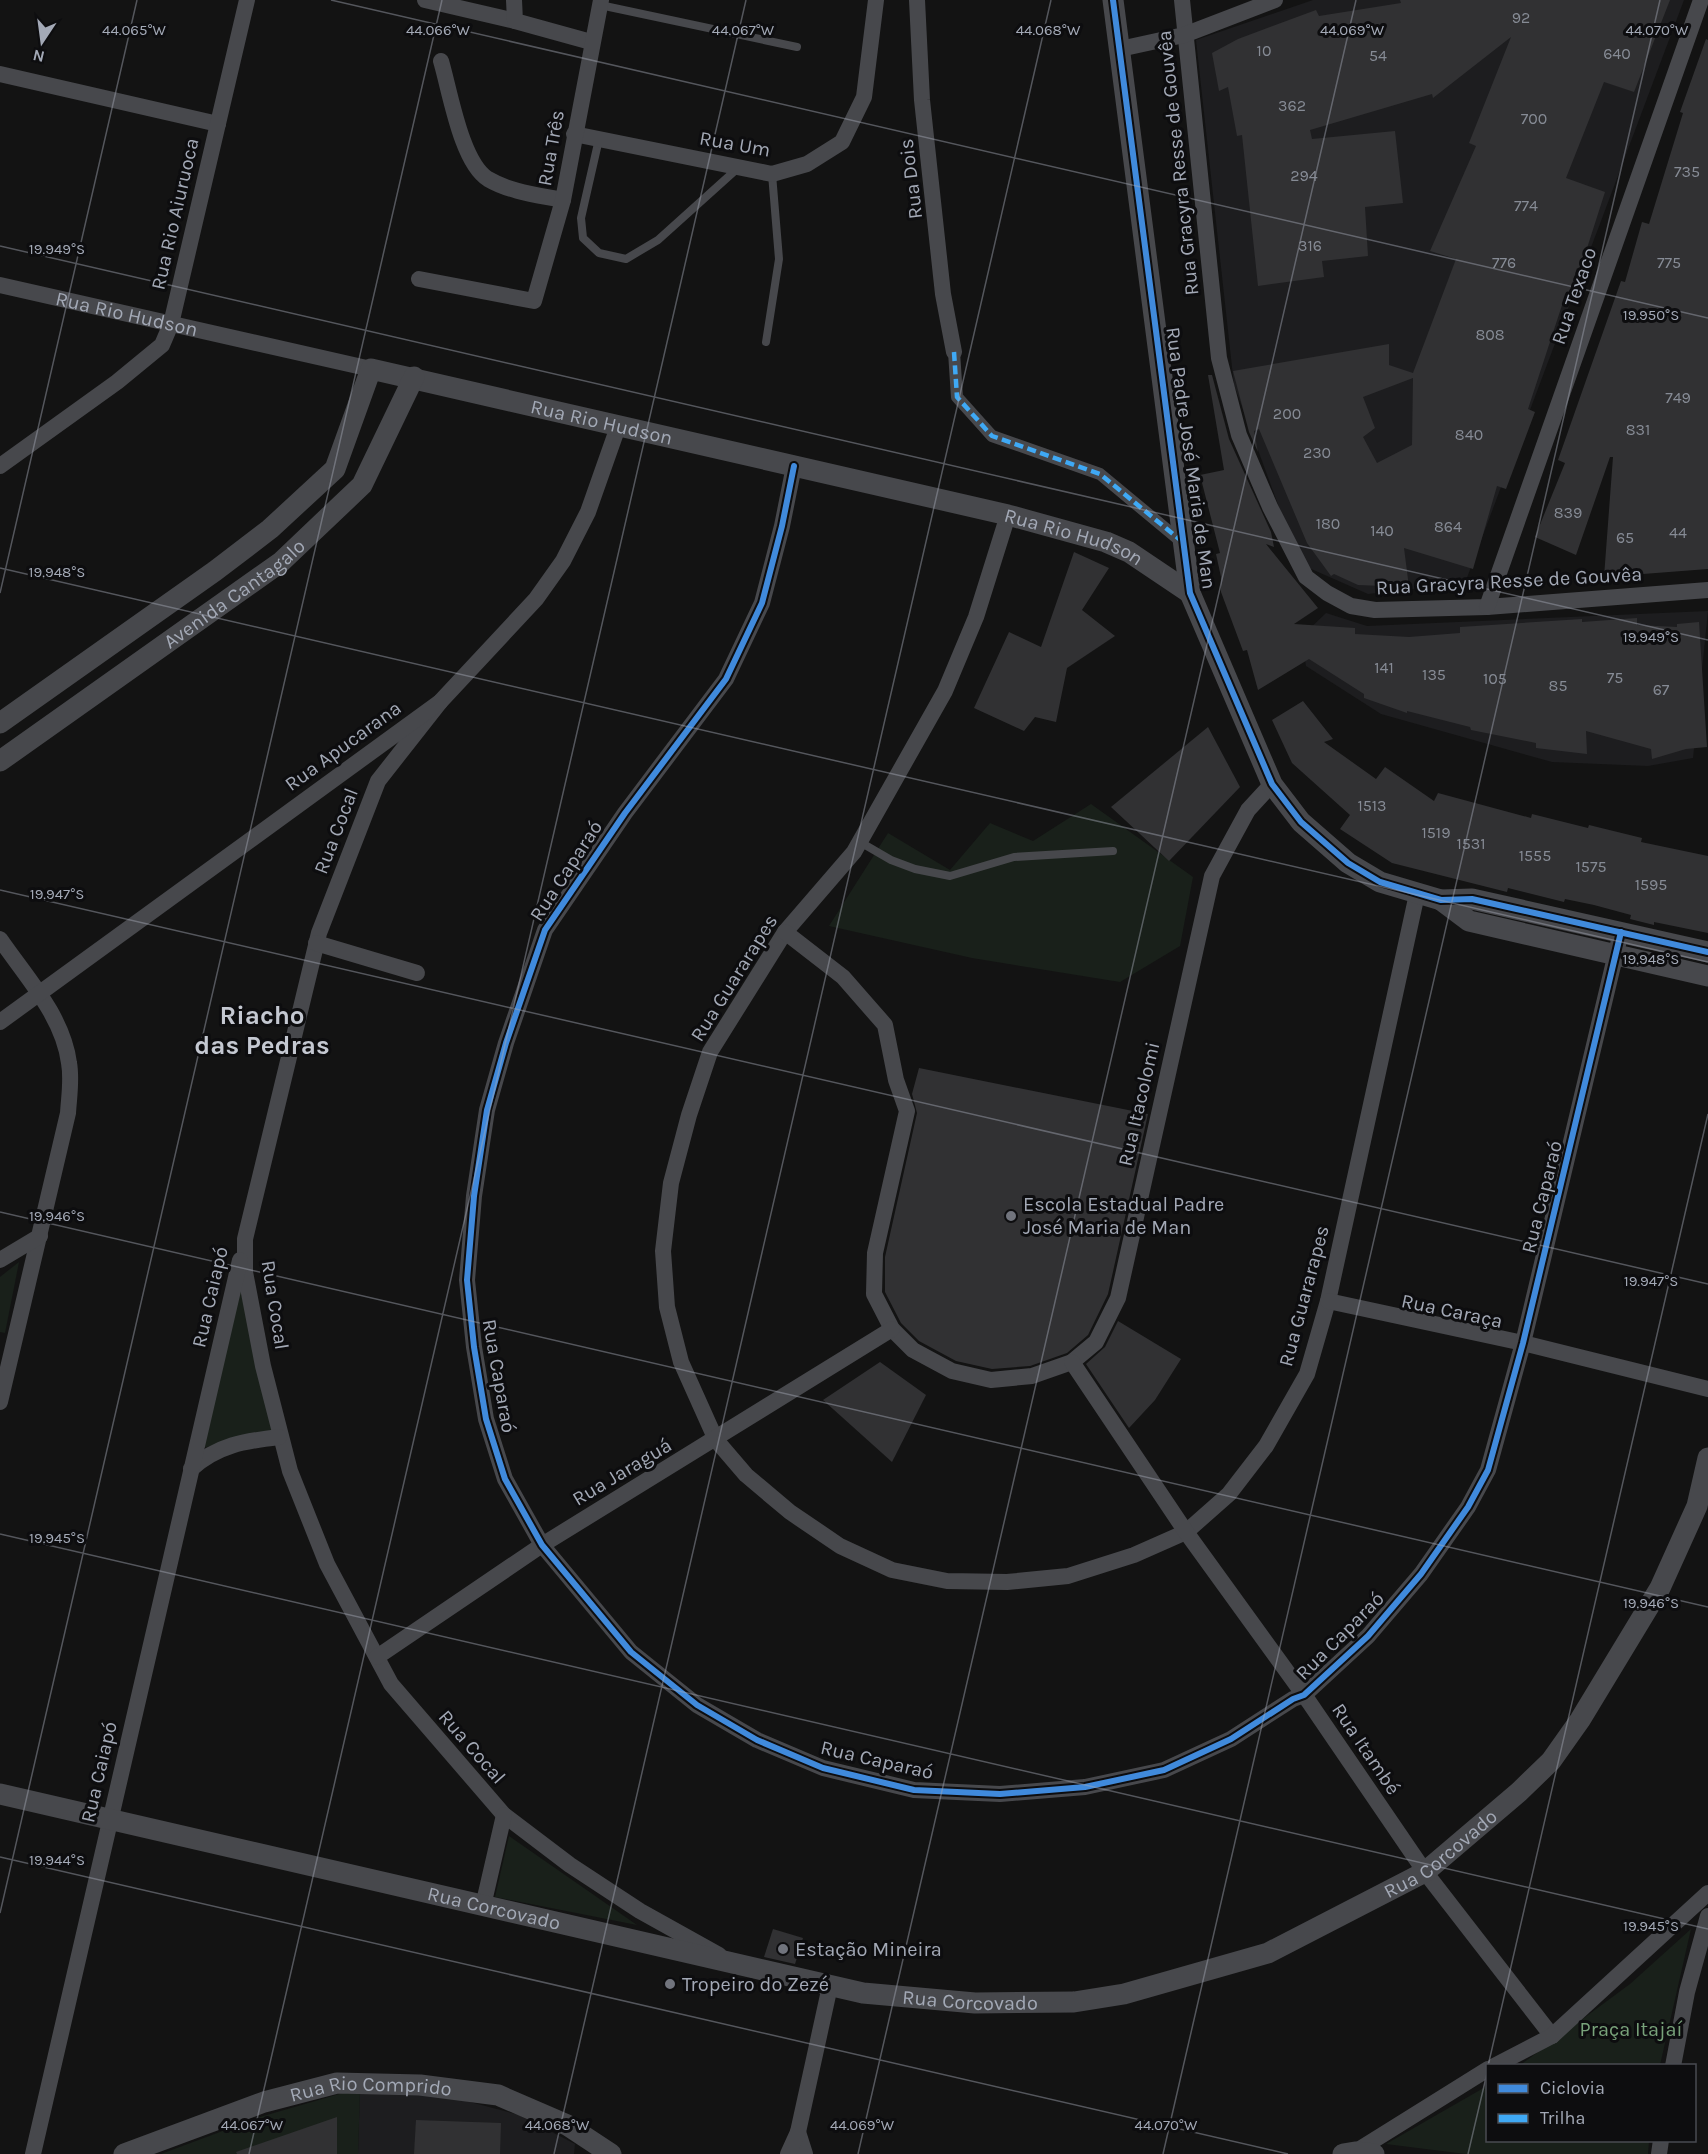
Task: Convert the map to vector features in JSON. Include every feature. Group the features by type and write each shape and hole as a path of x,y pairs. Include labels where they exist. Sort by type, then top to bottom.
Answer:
{"street":[{"name":"Rua Rio Aiuruoca","path":"0,466 117,382 162,345 171,324 248,0"},
{"path":"425,0 591,42"},
{"path":"514,0 514,21"},
{"name":"Rua Um","path":"574,134 772,174 807,164 842,142 864,98 876,0"},
{"name":"Rua Dois","path":"917,0 922,100 943,294 954,352"},
{"name":"Rua Padre José Maria de Man","path":"1113,0 1190,593 1272,784 1301,822 1348,863 1380,882 1441,900 1472,899 1708,952"},
{"name":"Rua Gracyra Resse de Gouvêa","path":"1182,0 1220,358 1239,435 1292,553 1306,577 1351,606 1375,610 1487,607 1708,590"},
{"path":"1119,49 1184,35 1275,0"},
{"name":"Rua Texaco","path":"1487,607 1701,0"},
{"name":"Rua Três","path":"419,279 534,301 563,200 600,2"},
{"path":"441,61 469,157 486,178 509,189 563,200"},
{"path":"0,74 218,124"},
{"name":"Rua Rio Hudson","path":"0,285 414,377 1008,515 1106,542 1129,552 1190,593"},
{"path":"954,352 957,397 992,436 1100,474 1184,543"},
{"name":"Avenida Cantagalo","path":"0,723 215,572 270,529 335,469 371,369"},
{"name":"Avenida Cantagalo","path":"0,761 281,562 362,485 414,377"},
{"name":"Rua Apucarana","path":"0,1022 440,702 537,599 563,561 588,512 619,424"},
{"name":"Rua Caparaó","path":"794,466 782,526 762,603 726,679 625,813 545,930 506,1043 488,1110 474,1196 467,1280 474,1347 486,1419 505,1479 542,1545 631,1653 697,1705 757,1740 823,1768 914,1790 1000,1794 1085,1786 1164,1770 1231,1739 1293,1699 1304,1695 1368,1635 1421,1574 1468,1507 1488,1470 1523,1343 1621,933"},
{"name":"Rua Guararapes","path":"1008,515 976,617 945,691 860,842 785,932 710,1052 689,1114 671,1183 663,1251 667,1307 681,1362 716,1440 746,1475 790,1512 840,1546 892,1570 947,1581 1007,1582 1068,1576 1134,1555 1186,1532 1229,1494 1266,1446 1306,1374 1328,1301 1417,894"},
{"name":"Rua Cocal","path":"440,702 378,781 316,942 245,1239 245,1272 279,1437 327,1564 391,1684 504,1815 570,1866 735,1965"},
{"name":"Rua Itacolomi","path":"785,932 843,977 885,1025 896,1080 907,1112 874,1253 874,1294 892,1329 913,1350 951,1371 992,1380 1032,1376 1072,1362 1096,1342 1118,1298 1212,876 1248,810 1272,784"},
{"name":"Rua Padre José Maria de Man","path":"1441,900 1469,921 1708,976"},
{"path":"0,939 61,1033 70,1065 68,1113 40,1236 8,1340 0,1402"},
{"path":"316,942 417,973"},
{"path":"0,1260 40,1236"},
{"name":"Rua Caiapó","path":"33,2154 245,1239"},
{"name":"Rua Caraça","path":"1328,1301 1523,1343 1708,1389"},
{"name":"Rua Jaraguá","path":"377,1657 542,1545 716,1440 892,1329"},
{"name":"Rua Itambé","path":"1072,1362 1186,1532 1304,1695 1425,1872 1552,2036"},
{"path":"191,1470 207,1454 239,1441 279,1437"},
{"name":"Rua Corcovado","path":"0,1794 735,1965 895,1998 975,2003 1074,2002 1124,1994 1268,1953 1425,1872 1519,1792 1551,1761 1580,1720 1660,1588 1696,1506 1708,1458"},
{"name":"Rua Cocal","path":"483,1906 504,1815"},
{"path":"1498,2064 1552,2036 1708,1893"},
{"path":"1673,2064 1687,1992 1708,1916"},
{"path":"788,2154 798,2132 830,1986"},
{"path":"1358,2153 1486,2070"},
{"name":"Rua Rio Comprido","path":"124,2154 264,2102 337,2083 420,2085 498,2096 567,2124 611,2154"},
{"path":"798,2132 805,2154"}],"lane":[{"path":"600,2 797,47"},
{"path":"598,139 581,218 583,238 599,253 626,259 658,240 738,168"},
{"path":"766,342 779,259 772,174"},
{"path":"860,842 891,860 915,869 950,876 1014,857 1113,851"}],"shaded area":[{"path":"1313,0 1684,0 1465,583 1368,594 1300,564 1234,385 1196,40"},
{"path":"1708,611 1693,758 1648,766 1552,762 1381,714 1306,666 1301,637 1326,613 1367,626"},
{"path":"360,2088 436,2093 519,2115 575,2144 574,2154 358,2154"}],"green space":[{"path":"1091,804 1193,877 1180,946 1120,982 972,958 829,926 888,833 950,870 990,823 1033,841"},
{"path":"19,1262 5,1333 0,1332 0,1277"},
{"path":"240,1288 274,1433 202,1448"},
{"path":"509,1836 637,1925 495,1897"},
{"name":"Praça Itajaí","path":"1691,1929 1660,2064 1522,2064 1630,1984"},
{"path":"1486,2087 1486,2142 1649,2142 1648,2154 1466,2154 1386,2144"},
{"path":"360,2088 358,2154 161,2154 260,2117"}],"building":[{"path":"1400,0 1670,0 1634,92 1604,82 1566,178 1605,192 1580,270 1577,268 1568,297 1565,296 1528,409 1535,412 1506,489 1497,486 1473,569 1404,548 1409,587 1358,585 1334,574 1331,576 1307,543 1259,429 1254,431 1258,452 1249,432 1233,371 1389,344 1389,365 1413,373 1456,259 1430,251 1476,146 1469,143 1511,37 1433,98 1432,94 1310,130 1312,139 1395,131 1403,203 1365,207 1368,256 1322,261 1324,277 1258,286 1242,135 1237,136 1228,87 1219,91 1212,53 1238,39 1316,10 1319,16 1401,3","holes":["1413,378 1412,445 1377,463 1363,437 1375,428 1363,397"]},
{"path":"1706,39 1708,40 1708,569 1604,577 1613,457 1610,457 1576,555 1535,537 1565,463 1558,460 1621,281 1625,282 1642,222 1649,224 1683,113 1680,112"},
{"path":"1208,375 1212,375 1229,439 1271,532 1274,547 1266,544 1318,608 1294,624 1355,628 1355,634 1409,637 1460,633 1460,627 1582,619 1582,622 1637,618 1637,625 1677,627 1677,624 1699,622 1707,747 1686,749 1652,759 1651,749 1586,731 1587,754 1536,748 1536,743 1471,730 1470,727 1407,711 1407,713 1364,698 1364,694 1309,659 1258,690 1247,650 1243,651 1221,592 1221,577 1216,554 1220,553 1200,475 1224,470"},
{"path":"1074,552 1109,568 1082,610 1115,636 1067,668 1056,722 1035,717 1024,731 974,708 1009,632 1041,647"},
{"path":"1303,701 1333,739 1324,742 1376,779 1385,767 1434,801 1438,793 1531,818 1532,814 1588,828 1589,825 1642,838 1641,842 1708,856 1708,933 1654,922 1654,925 1630,919 1631,915 1594,905 1565,899 1564,902 1508,888 1507,892 1392,863 1340,829 1350,815 1292,763 1272,720"},
{"path":"1208,727 1240,787 1169,861 1111,807"},
{"path":"919,1068 1148,1114 1108,1294 1088,1335 1067,1353 1030,1366 992,1369 956,1361 919,1341 901,1323 885,1292 885,1257 917,1113 912,1094"},
{"path":"1118,1321 1181,1359 1155,1400 1129,1428 1086,1364 1105,1347"},
{"path":"880,1362 926,1395 892,1462 823,1400"},
{"name":"Estação Mineira","path":"773,1929 803,1938 795,1964 764,1957"},
{"path":"337,2117 337,2154 237,2154 236,2152"},
{"path":"416,2120 501,2123 500,2154 414,2154"}],"marked path":[{"path":"954,352 957,397 992,436 1100,474 1184,543"}],"cycle path":[{"path":"1113,0 1190,593 1272,784 1301,822 1348,863 1380,882 1441,900 1472,899 1708,952"},
{"path":"794,466 782,526 762,603 726,679 625,813 545,930 506,1043 487,1110 474,1196 467,1280 474,1347 486,1419 505,1479 542,1545 631,1652 697,1705 757,1740 823,1768 914,1790 1000,1794 1085,1787 1164,1770 1231,1739 1293,1699 1304,1695 1368,1636 1421,1574 1468,1507 1488,1470 1523,1343 1621,932"}],"place":[{"name":"Escola Estadual Padre José Maria de Man","path":"1011,1216"},
{"name":"Estação Mineira","path":"783,1949"},
{"name":"Tropeiro do Zezé","path":"670,1984"}],"district":[{"name":"Riacho das Pedras","path":"262,1030"}]}
